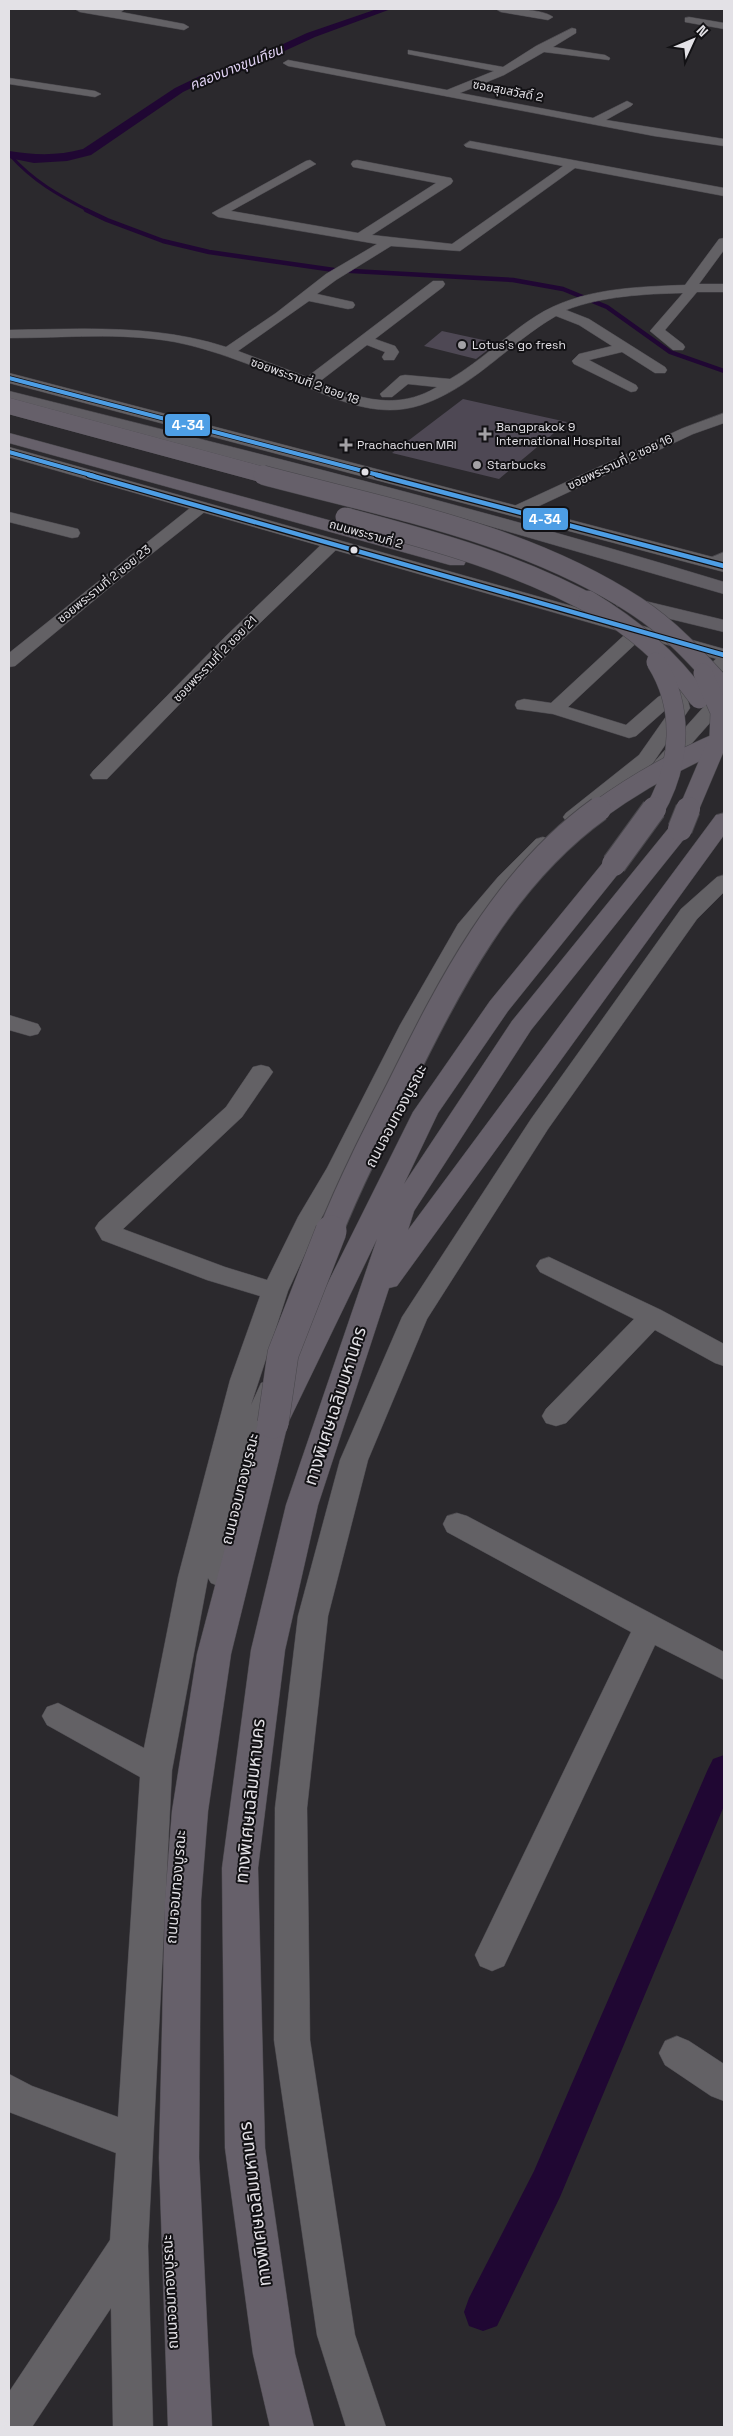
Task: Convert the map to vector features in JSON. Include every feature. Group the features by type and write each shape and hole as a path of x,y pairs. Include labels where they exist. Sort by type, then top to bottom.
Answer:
{"highway":[{"path":"9,390 494,522 549,545 587,565 616,586 650,630"},
{"path":"9,405 410,514 480,535 542,558 584,577 616,595 650,630 699,658 724,688"},
{"name":"ทางพิเศษเฉลิมมหานคร","path":"9,405 256,467 463,522 538,546 618,585 648,605 689,648 705,675 720,712 719,738 680,829 528,1018 401,1210 302,1505 268,1650 240,1868 245,2148 274,2354 292,2427"},
{"path":"9,423 479,555 549,581 604,611 642,644 660,666 671,691 676,721 676,747 664,791 614,864 499,1006 426,1112 273,1423"},
{"path":"9,423 393,527 498,559 550,581 588,600 627,625 658,650 679,672 699,699"},
{"path":"10,451 516,578 558,594 594,611 658,650"},
{"path":"190,2427 179,2158 183,1900 190,1811 214,1654 244,1530 273,1423 283,1354 346,1193 440,1003 485,931 525,876 570,830 627,789 677,760 724,740"},
{"path":"368,1305 724,820"}],"main road":[{"path":"9,378 720,562"},
{"path":"9,396 271,462 592,548 724,588"},
{"name":"ถนนพระรามที่ 2","path":"9,434 452,558 724,626"},
{"name":"ถนนพระรามที่ 2","path":"10,451 201,508 650,630 724,655"}],"street":[{"path":"80,9 115,11 184,27"},
{"path":"492,15 501,9 548,17"},
{"path":"689,20 724,26"},
{"path":"147,30 164,23"},
{"path":"449,93 504,70 572,31"},
{"path":"540,48 605,58"},
{"path":"412,52 504,70"},
{"name":"ซอยสุขสวัสดิ์ 2","path":"288,63 594,122 724,143"},
{"path":"9,81 95,94"},
{"path":"594,122 627,104"},
{"path":"470,145 724,192"},
{"path":"310,164 218,213 389,242 455,248 573,164"},
{"path":"357,164 447,181 361,237"},
{"path":"630,187 644,177"},
{"path":"228,352 343,268 389,242"},
{"path":"678,346 657,331 692,288 724,242"},
{"path":"308,383 438,284"},
{"name":"ซอยพระรามที่ 2 ซอย 18","path":"9,334 155,335 181,339 228,352 355,400 394,406 419,400 452,384 530,326 574,303 606,297 692,288 724,288"},
{"path":"306,296 348,304"},
{"path":"556,311 584,322 660,370"},
{"path":"366,340 390,349 392,352 389,357"},
{"path":"624,347 584,357 579,361 631,388"},
{"path":"387,394 405,379 452,384"},
{"name":"ซอยพระรามที่ 2 ซอย 16","path":"518,510 688,430 724,418"},
{"name":"ซอยพระรามที่ 2 ซอย 23","path":"9,662 109,579 201,508"},
{"path":"9,516 72,533"},
{"name":"ซอยพระรามที่ 2 ซอย 21","path":"100,775 232,640 332,544"},
{"path":"555,710 650,630 680,692"},
{"path":"524,705 555,710 629,732 665,701 702,681 724,661"},
{"name":"ถนนจอมทองบูรณะ","path":"134,2427 131,2400 129,2246 133,2141 156,1770 193,1577 244,1380 275,1291 310,1217 339,1168 406,1032 469,924 505,880 550,836 646,759 681,708 680,692"},
{"name":"ถนนจอมทองบูรณะ","path":"178,2427 163,2154 170,1957 193,1702 217,1600 231,1514 256,1425 369,1166 469,976 510,906 552,855 645,775 667,762 724,696"},
{"path":"366,2427 336,2334 292,2040 291,1808 313,1616 354,1460 415,1317 539,1124 690,914 724,881"},
{"path":"261,1072 234,1112 108,1228 111,1234 216,1274 275,1291"},
{"path":"549,1266 652,1317 724,1356"},
{"path":"556,1416 652,1317"},
{"path":"457,1524 724,1667"},
{"path":"492,1955 649,1626"},
{"path":"58,1716 156,1770"},
{"path":"677,2053 724,2084"},
{"path":"13,2103 133,2141"},
{"path":"9,2427 129,2246"}],"building":[{"name":"Lotus's go fresh","path":"442,331 497,343 476,359 424,346"},
{"name":"Bangprakok 9 International Hospital","path":"463,399 567,422 499,479 392,453"}],"waterway":[{"name":"คลองบางขุนเทียน","path":"9,155 34,159 67,157 87,152 179,90 204,78 235,70 311,35 386,9"},
{"path":"10,155 46,187 89,211"},
{"path":"86,210 163,241 209,252 334,270 513,280 563,289 607,307 670,352 724,371"},
{"path":"483,2312 547,2184 724,1769"}],"transit line":[{"name":"4-34","path":"9,378 724,566"},
{"name":"4-34","path":"9,452 724,655"}],"place":[{"name":"Lotus's go fresh","path":"462,345"},
{"name":"Bangprakok 9 International Hospital","path":"485,434"},
{"name":"Prachachuen MRI","path":"346,445"},
{"name":"Starbucks","path":"477,465"}]}
